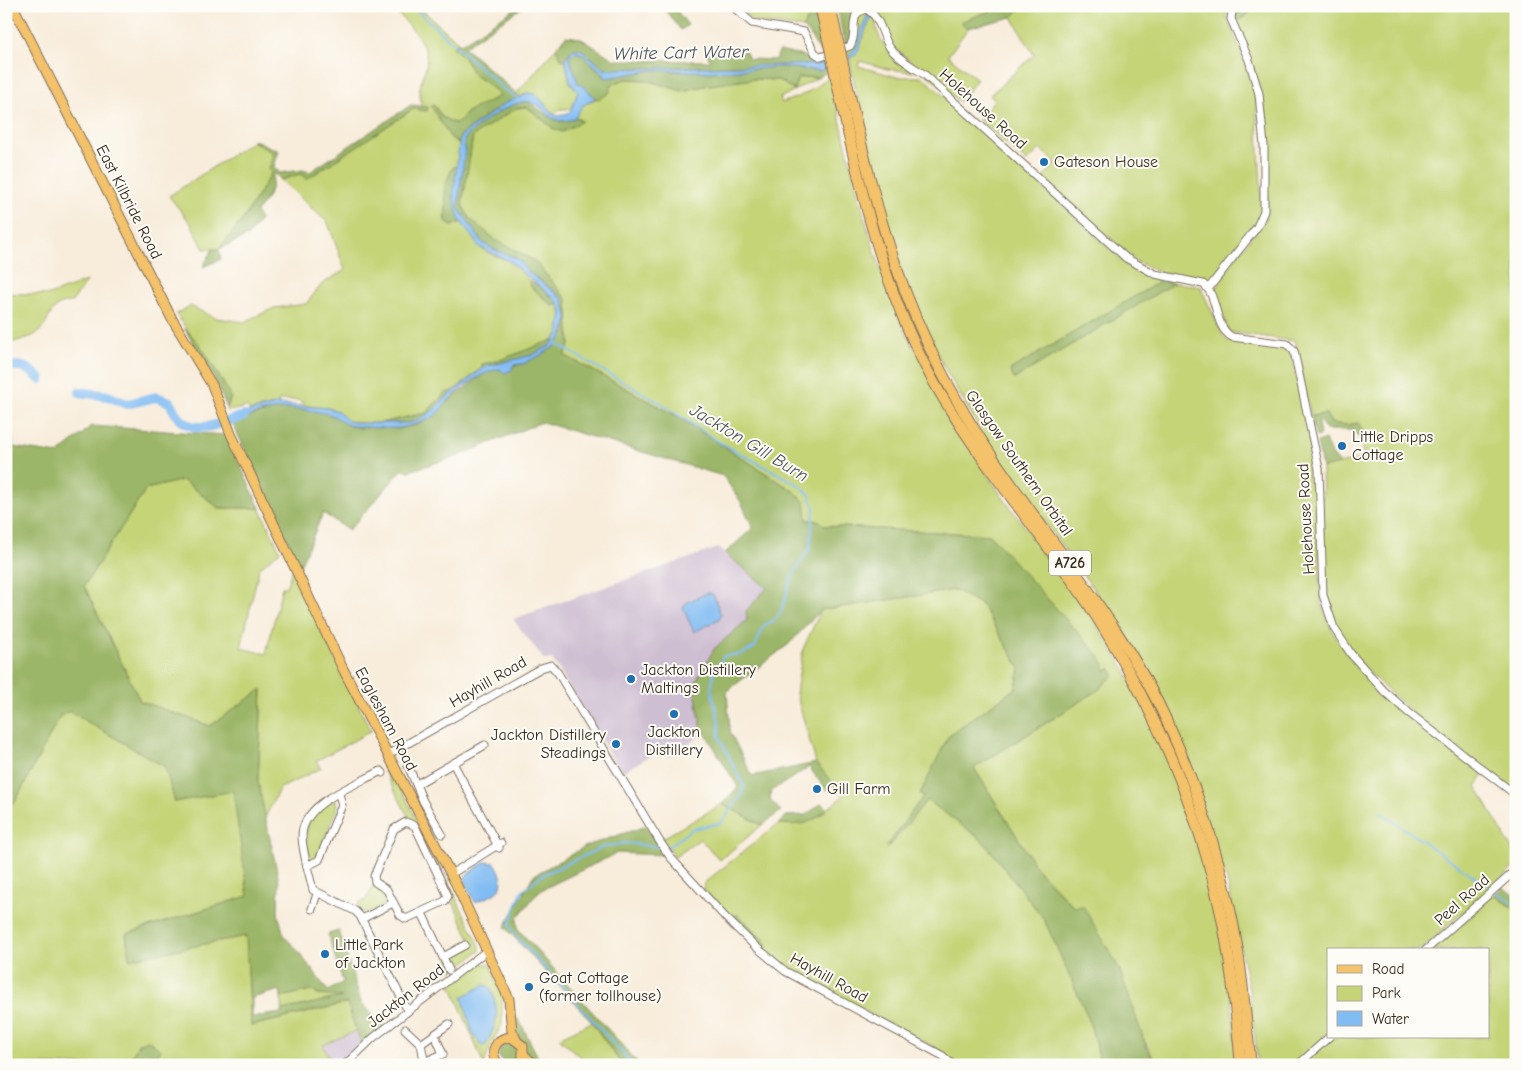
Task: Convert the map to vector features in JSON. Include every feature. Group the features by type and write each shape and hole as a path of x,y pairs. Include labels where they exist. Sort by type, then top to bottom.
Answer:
{"highway":[{"name":"Glasgow Southern Orbital","path":"820,6 834,47 888,246 904,292 940,372 994,459 1098,601 1165,717 1190,774 1208,826 1232,916 1251,1065"},
{"name":"Glasgow Southern Orbital","path":"830,6 834,47"},
{"name":"Glasgow Southern Orbital","path":"841,78 857,177 878,248 894,294 931,376 984,462 1088,605 1126,668 1158,729 1178,776 1198,829 1222,918 1232,982 1241,1065"}],"main road":[{"name":"East Kilbride Road","path":"12,6 167,310 212,384 231,434"},
{"name":"Eaglesham Road","path":"231,434 343,669 451,874 508,1000 512,1031 516,1039 523,1046 524,1055"},
{"path":"494,1062 494,1047 501,1039 510,1019"},
{"path":"501,1039 511,1037 516,1039"},
{"path":"519,1065 524,1055 534,1065"}],"street":[{"name":"Holehouse Road","path":"732,6 752,23 804,32 815,53 822,57 850,46 854,38 853,22 857,13 866,9 873,12 878,18 882,34 894,52 925,75 1126,258 1155,274 1203,284 1208,288 1227,334 1232,337 1287,344 1294,351 1319,469 1323,595 1327,613 1342,642 1377,684 1409,713 1516,795"},
{"path":"1208,288 1257,227 1264,211 1262,118 1259,94 1249,60 1231,19 1232,12 1238,6"},
{"name":"Hayhill Road","path":"388,754 541,668 551,665 558,673 660,842 725,917 785,971 942,1056 953,1065"},
{"path":"416,784 485,745"},
{"path":"407,763 442,834"},
{"path":"451,874 499,845 453,763"},
{"path":"383,773 381,771 317,806 304,824 302,835 312,890 355,911 362,920 408,1011"},
{"path":"307,866 319,860 342,805 339,794"},
{"path":"408,822 415,826 447,894 445,901 406,919 400,915 393,903 387,890 376,882 374,876 394,829 408,822"},
{"name":"Peel Road","path":"1428,948 1516,870"},
{"path":"312,909 317,894"},
{"path":"362,920 393,903"},
{"path":"422,913 449,970"},
{"path":"443,957 465,945"},
{"name":"Jackton Road","path":"345,1065 374,1038 485,952"},
{"path":"421,1044 449,1024"},
{"path":"405,1030 421,1044 424,1063 442,1054 435,1035"},
{"path":"1298,1065 1328,1038"}],"shaded area":[{"name":"Jackton Distillery","path":"718,548 767,588 747,611 747,620 714,649 694,685 701,726 705,733 669,757 663,748 621,773 552,659 544,660 513,619"},
{"path":"356,1031 361,1044 352,1053 354,1065 323,1065 332,1063 323,1045"}],"green space":[{"path":"389,6 418,6 459,43 453,47 466,60 473,74 498,92 500,96 467,112 459,122 453,123 442,117 434,105 450,137 461,145 459,166 453,167 445,185 446,221 452,226 461,222 486,252 509,261 529,280 531,287 553,306 558,304 562,317 559,331 555,339 503,359 483,364 482,368 453,391 445,393 426,413 367,424 348,421 338,411 307,406 298,400 279,400 278,404 250,411 247,407 228,411 227,408 231,397 214,367 176,314 190,306 216,318 244,322 274,308 306,304 322,284 345,270 328,223 281,180 300,174 307,179 413,109 422,107 420,90 427,58 425,49 402,17"},
{"path":"519,6 524,6 464,47 520,97 496,109 474,125 460,137 461,145 450,137 431,106 434,105 442,117 454,123 459,122 467,112 500,96 498,92 473,74 466,60 453,47 459,43 461,44"},
{"path":"662,6 673,6 688,25 681,30"},
{"path":"736,6 816,6 819,18 806,21 803,28 755,22"},
{"path":"836,6 1003,6 961,22 968,28 948,56 977,79 960,102 892,46 878,16 876,24 881,40 894,55 914,72 887,69 860,61 858,66 897,77 923,77 1125,263 1161,281 1010,370 1014,379 1174,283 1200,286 1223,336 1228,341 1288,348 1293,360 1315,466 1321,604 1333,632 1367,680 1389,701 1484,775 1476,786 1516,856 1516,865 1423,948 1327,948 1327,1034 1293,1065 1258,1065 1251,1000 1227,880 1146,672 1120,625 993,451 944,367 920,316 903,275 877,191 844,34 842,35"},
{"path":"839,6 853,7 850,21 851,41 846,45"},
{"path":"1003,6 1023,6 1012,17 968,28 960,22"},
{"path":"1023,6 1233,6 1226,15 1246,64 1256,98 1262,206 1258,220 1229,254 1213,280 1164,274 1137,262 1043,178 1056,163 1040,149 1027,162 979,120 994,100 990,95 1034,55 1012,17"},
{"path":"1244,6 1259,6 1241,19 1233,21 1235,13"},
{"path":"1259,6 1516,6 1516,791 1408,709 1380,683 1357,657 1339,631 1329,605 1324,573 1322,468 1364,458 1360,439 1365,434 1358,423 1347,425 1331,423 1326,414 1311,416 1295,341 1229,332 1213,293 1237,255 1265,221 1268,208 1266,117 1258,80 1233,21 1241,19"},
{"path":"819,18 825,56 803,28 806,21"},
{"path":"566,36 580,38 615,60 710,61 706,51 719,45 727,53 745,51 749,59 776,60 779,51 826,61 827,64 604,69 591,57 573,49 562,60 556,48"},
{"path":"556,48 562,60 565,59 570,82 578,91 572,109 561,109 553,114 536,94 527,93 520,97 516,94"},
{"path":"575,52 582,54 607,78 653,70 710,72 782,67 821,71 827,67 828,71 819,77 798,78 794,90 779,80 754,79 682,91 646,80 625,79 611,85 609,93 600,99 595,98 587,89 578,84 569,56"},
{"path":"830,76 851,168 868,229 887,288 905,330 952,417 979,462 1014,513 1094,620 1122,665 1141,700 1174,774 1200,850 1220,928 1229,979 1238,1065 1157,1065 1074,907 1038,870 974,768 1097,691 1114,675 1107,673 990,535 825,526 820,521 807,520 805,502 795,492 675,415 564,355 570,345 567,300 535,261 496,241 470,219 462,205 473,136 516,108 527,107 554,129 581,121 575,117 583,105 609,93 611,85 625,79 646,80 682,91 754,79 779,80 793,90 798,78 819,77 780,98 782,103 807,93"},
{"path":"524,101 555,119 568,121 575,117 582,121 562,132 554,129 527,107 516,108 473,136 462,205 470,219 496,240 535,261 567,300 570,345 564,355 675,415 795,492 805,502 807,520 820,521 825,526 990,535 1101,658 1107,672 1110,668 1114,675 1097,691 974,768 1038,870 1074,907 1083,906 1119,968 1147,1049 1157,1065 1104,1065 1099,1056 1088,1017 1044,919 983,841 927,800 887,849 886,847 924,795 920,794 949,735 1016,688 1020,668 982,605 955,590 821,610 789,644 727,691 730,732 752,776 816,763 834,785 826,790 809,767 771,791 770,800 781,811 762,825 722,804 738,787 701,726 694,685 714,649 747,620 746,611 767,588 725,553 753,528 741,502 723,476 542,422 455,457 409,471 402,470 349,530 323,513 300,566 232,422 280,408 307,409 328,414 338,417 349,426 361,428 386,427 398,429 417,425 438,412 446,403 486,372 523,364 555,346 566,331 565,306 556,292 526,270 518,259 493,249 482,242 458,207 465,152 464,140 492,116"},
{"path":"411,105 428,107 427,111 413,109 307,179 300,174 281,180 273,172 269,194 256,212 260,220 248,236 219,249 244,218 272,172 269,171 273,153 253,141 255,140 279,151 274,167 280,173 302,170 310,172"},
{"path":"253,141 273,153 269,170 272,172 244,218 219,249 204,249 191,224 169,196"},
{"path":"459,166 453,196 461,222 452,226 446,221 445,185 453,167"},
{"path":"219,249 221,259 203,267 212,250"},
{"path":"529,280 543,289 558,304 553,306 531,287"},
{"path":"87,281 72,302 58,306 36,334 26,339 6,344 6,293 49,295"},
{"path":"1161,281 1174,283 1014,379 1010,370"},
{"path":"184,328 200,345 231,397 227,408 215,379"},
{"path":"555,339 548,346 531,355 482,368 482,364 503,359"},
{"path":"453,391 429,414 410,423 380,423 426,413 445,393"},
{"path":"6,414 12,417 13,447 58,454 92,426 226,435 260,508 219,508 183,480 146,489 84,586 140,701 210,726 262,689 258,782 279,881 278,913 284,936 294,946 328,991 343,982 328,934 339,931 361,1002 385,1028 361,1044 347,1003 251,1026 246,936 129,959 126,934 248,896 233,791 175,802 165,767 69,711 60,716 14,804 6,796","holes":["280,990 281,997 311,990 318,995 342,997 282,1010 282,1013 252,1017 252,998"]},
{"path":"1326,414 1331,423 1347,425 1358,423 1365,434 1360,439 1352,430 1326,430 1320,421 1318,423 1320,436 1316,437 1311,416"},
{"path":"1325,440 1330,452 1340,464 1322,468 1317,442"},
{"path":"183,480 219,508 260,508 280,551 259,568 241,648 266,654 282,587 286,587 292,570 371,731 316,761 321,768 279,789 265,818 258,782 262,690 210,726 140,701 84,586 146,489"},
{"path":"955,590 982,605 1020,668 1016,688 949,735 920,794 924,795 888,848 927,799 983,841 1044,919 1088,1017 1099,1056 1104,1065 957,1065 938,1049 793,973 731,920 703,889 704,883 778,824 801,824 815,819 843,796 816,763 796,693 803,649 821,610"},
{"path":"69,711 165,767 234,791 248,896 126,934 129,958 246,935 251,1026 347,1003 356,1031 323,1045 332,1063 151,1065 161,1050 139,1043 127,1065 8,1065 6,1063 6,796 14,804 60,716"},
{"path":"388,763 480,946 480,951 453,971 448,958 469,948 471,941 417,825 409,818 382,767"},
{"path":"332,800 336,800 337,808 316,859 311,861 307,840 308,825 316,813"},
{"path":"822,803 827,808 810,821 800,824 778,824 786,816 806,815"},
{"path":"722,804 762,825 720,860 700,839 675,857 661,839"},
{"path":"646,826 664,855 617,853 539,891 517,918 518,929 640,1065 622,1065 592,1022 505,927 533,876 586,846"},
{"path":"373,886 384,891 388,902 366,914 358,906 360,902 366,900"},
{"path":"1502,887 1516,896 1516,910 1494,895"},
{"path":"1494,895 1516,910 1516,1065 1303,1065 1333,1038 1490,1038 1490,948 1434,948"},
{"path":"737,914 766,941 767,952 731,920"},
{"path":"480,963 490,964 502,996 502,1025 491,1044 484,1065 451,985"},
{"path":"311,990 318,995 344,997 282,1010 281,997"},
{"path":"515,1018 519,1020 540,1061 545,1059 548,1065 539,1065 526,1050 519,1037"},
{"path":"592,1022 622,1065 589,1065 559,1038"},
{"path":"148,1040 161,1050 151,1065 127,1065 139,1043"},
{"path":"505,1044 513,1044 519,1050 519,1058 513,1064 505,1064 499,1058 499,1050"}],"water":[{"path":"870,12 873,15 858,52 849,59 848,55 856,46"},
{"path":"573,49 581,49 604,69 827,64 827,67 821,71 782,67 710,72 653,70 608,78 604,77 604,74 582,54 575,52 569,57 578,83 595,98 583,105 574,119 559,121 553,119 537,105 523,102 505,109 476,128 464,140 465,152 458,207 482,242 493,249 518,259 526,270 563,299 568,320 562,337 555,346 523,364 513,365 512,370 505,373 499,369 484,374 470,382 457,393 434,417 400,428 351,426 334,416 301,409 279,409 232,422 230,417 278,404 328,408 338,411 348,421 360,423 410,423 429,414 484,367 532,355 551,345 559,333 562,311 556,300 509,261 479,247 459,219 453,196 460,137 505,103 527,93 536,94 553,114 559,116 570,112 578,92 570,82 565,59"},
{"path":"707,593 713,594 721,615 719,619 694,632 683,608 686,603"},
{"path":"485,862 495,863 502,878 502,884 500,889 490,896 475,902 465,883 466,875"},
{"path":"484,985 490,987 495,1003 496,1016 490,1037 486,1045 482,1046 473,1034 462,997"}],"waterway":[{"path":"412,6 505,90 518,98"},
{"name":"Jackton Gill Burn","path":"555,343 662,404 719,442 797,484 809,494 814,507 810,548 792,576 782,609 775,620 764,625 755,647 742,654 724,656 714,671 711,689 719,722 719,737 744,786 741,796 721,823 692,829 670,846 665,846"},
{"name":"White Cart Water","path":"6,367 17,366 25,368 40,379"},
{"name":"White Cart Water","path":"80,392 108,396 127,404 156,397 170,402 176,414 184,422 192,426 211,426 244,416"},
{"path":"1380,812 1491,888"},
{"name":"Jackton Gill Burn","path":"633,1065 516,936 509,924 522,891 542,875 603,847 626,843 660,847"},
{"path":"1495,891 1516,905"}],"place":[{"name":"Gateson House","path":"1044,162"},
{"name":"Little Dripps Cottage","path":"1342,446"},
{"name":"Jackton Distillery Maltings","path":"631,679"},
{"name":"Jackton Distillery","path":"674,714"},
{"name":"Jackton Distillery Steadings","path":"616,744"},
{"name":"Gill Farm","path":"817,789"},
{"name":"Little Park of Jackton","path":"325,954"},
{"name":"Goat Cottage (former tollhouse)","path":"529,987"}]}
